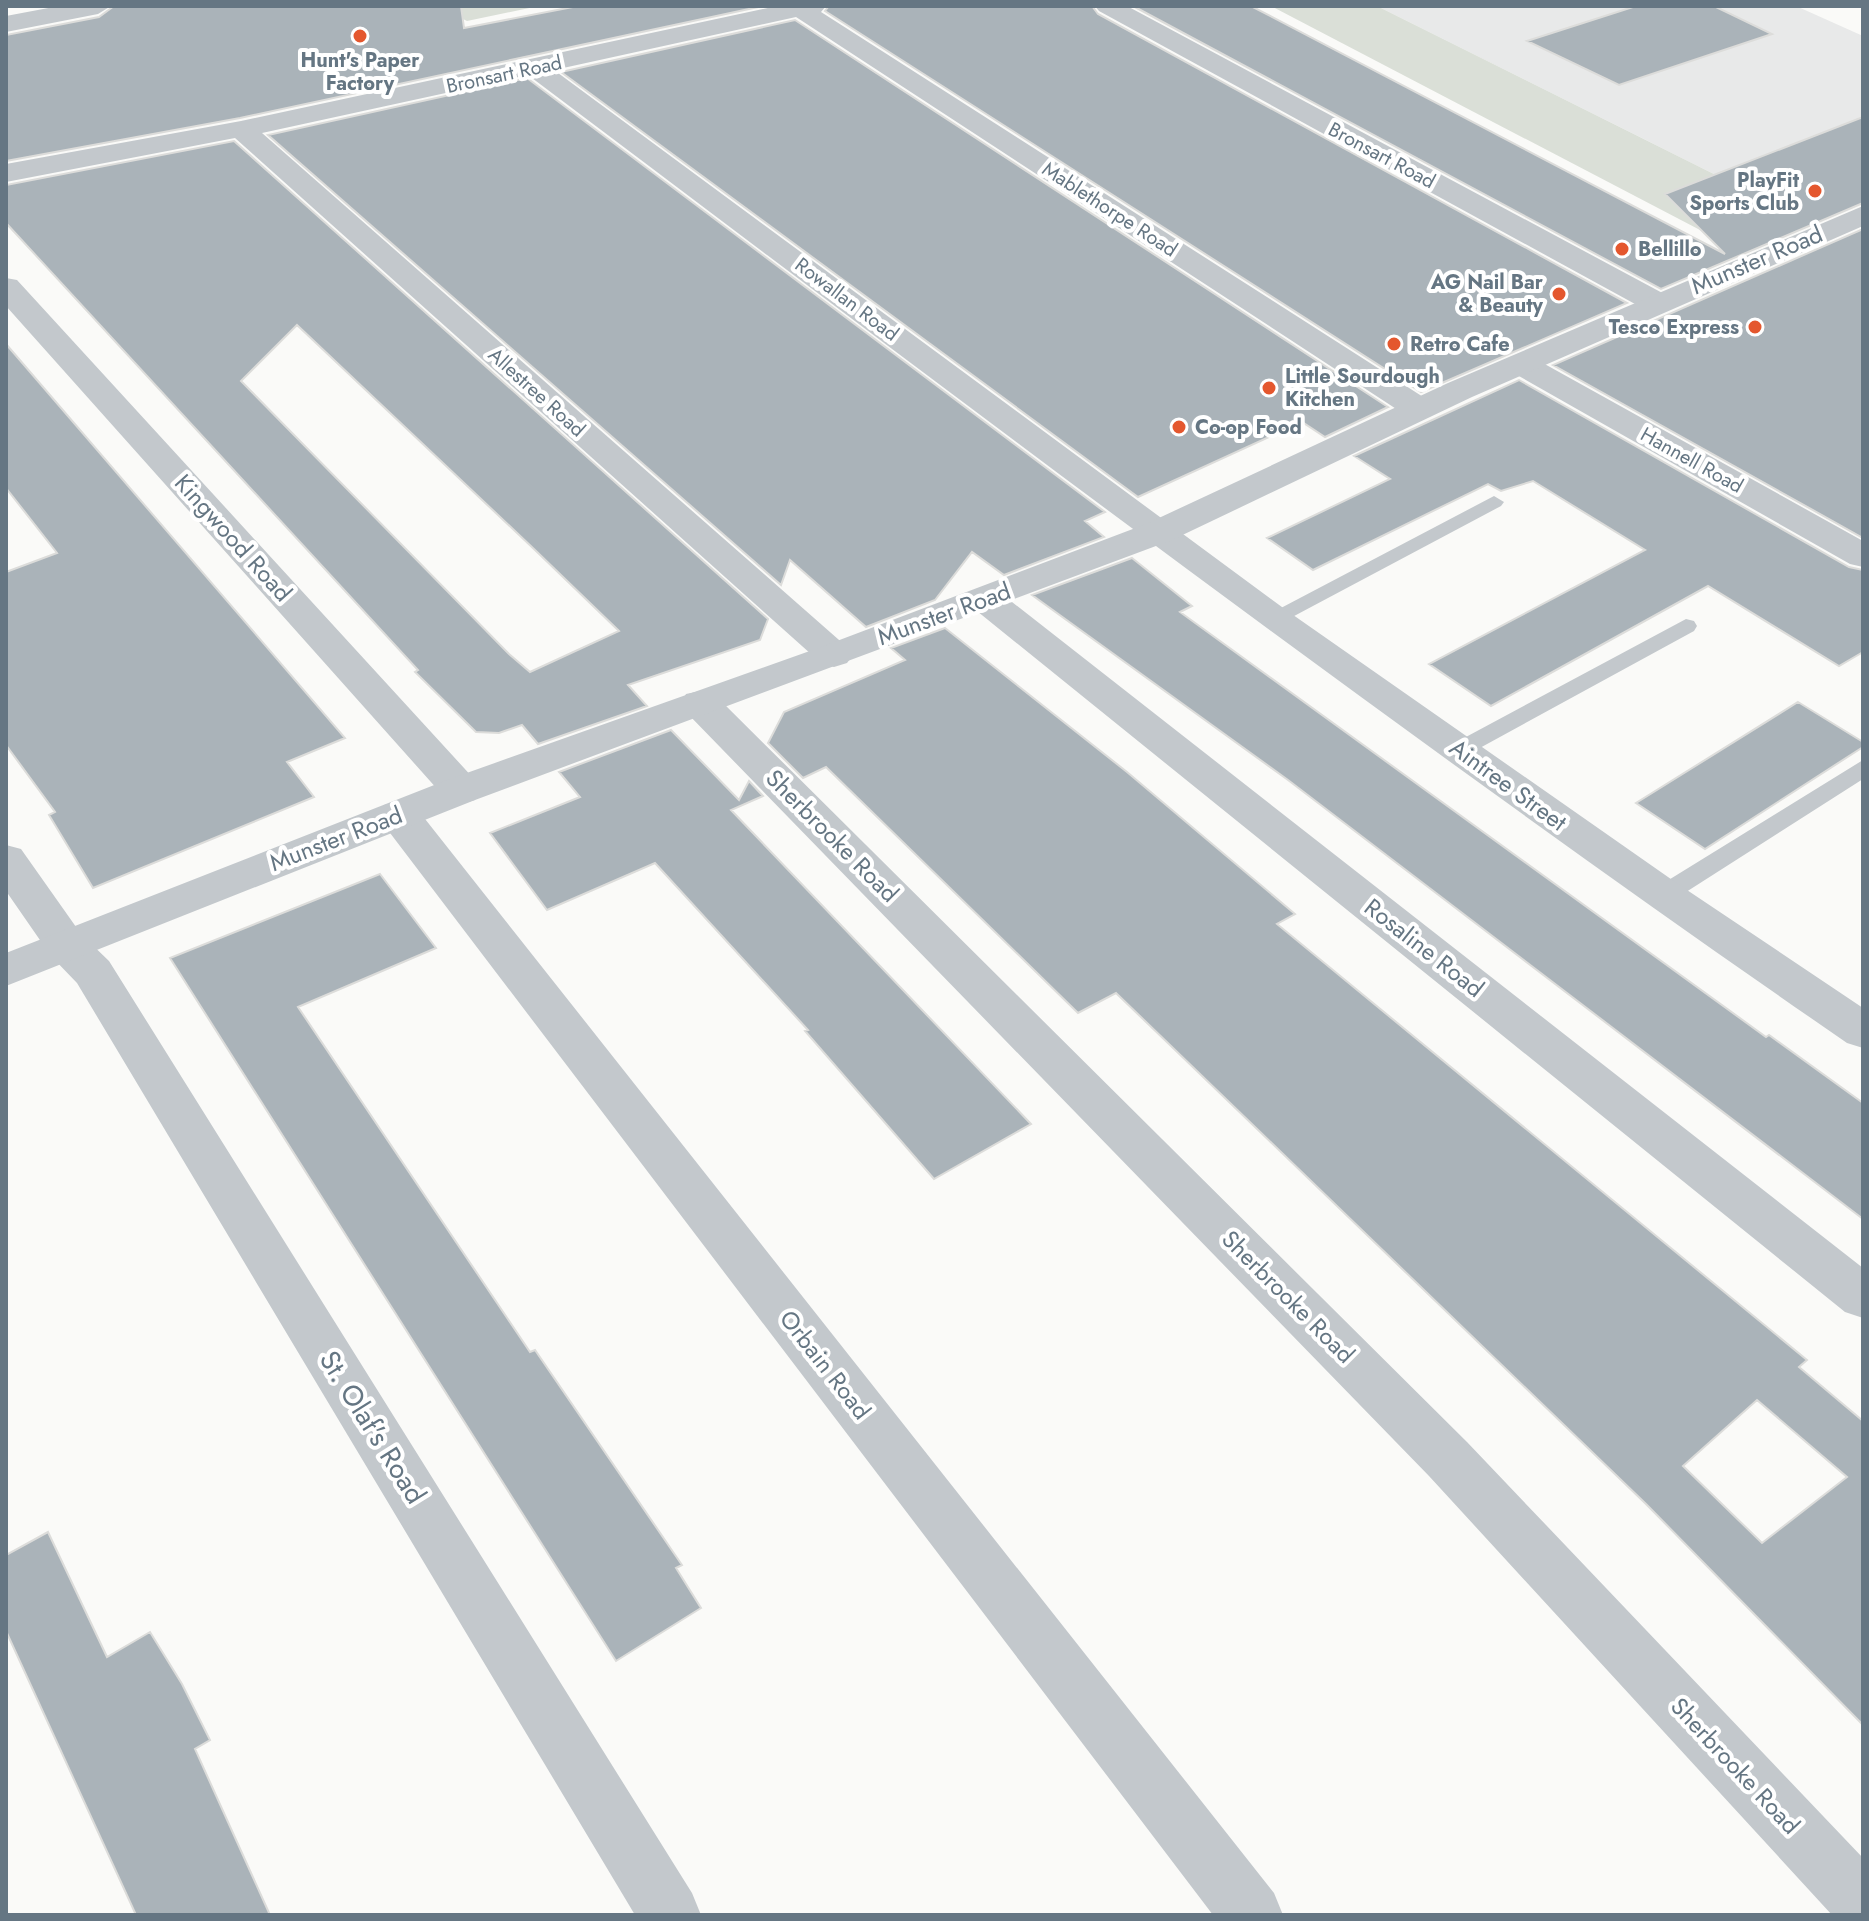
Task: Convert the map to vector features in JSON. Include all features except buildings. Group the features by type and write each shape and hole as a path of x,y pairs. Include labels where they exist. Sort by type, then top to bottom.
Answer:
{"street":[{"path":"6,24 98,6"},
{"name":"Bronsart Road","path":"1108,6 1657,303"},
{"name":"Bronsart Road","path":"6,173 241,129 807,7"},
{"name":"Mablethorpe Road","path":"807,7 1419,409"},
{"name":"Rowallan Road","path":"535,68 1159,532"},
{"name":"Allestree Road","path":"241,129 834,655"},
{"name":"Munster Road","path":"6,970 461,790 834,655 1159,532 1419,409 1863,215"},
{"name":"Kingwood Road","path":"6,287 461,790"},
{"name":"Hannell Road","path":"1521,364 1863,556"},
{"name":"Aintree Street","path":"1159,532 1273,618 1663,895 1863,1031"},
{"name":"Rosaline Road","path":"985,599 1863,1297"},
{"name":"Sherbrooke Road","path":"700,703 1448,1459 1863,1903"},
{"name":"Orbain Road","path":"399,815 1252,1915"},
{"name":"St. Olaf's Road","path":"6,859 66,945 93,972 670,1915"}],"lane":[{"path":"1273,618 1494,502"},
{"path":"1459,750 1686,626"},
{"path":"1663,895 1863,768"}],"shaded area":[{"path":"437,6 539,6 467,21"},
{"path":"1271,6 1377,6 1794,214 1723,242"},
{"path":"1377,6 1796,6 1863,36 1863,188 1794,214"}],"place":[{"name":"Hunt's Paper Factory","path":"360,36"},
{"name":"PlayFit Sports Club","path":"1815,191"},
{"name":"Bellillo","path":"1622,249"},
{"name":"AG Nail Bar & Beauty","path":"1559,294"},
{"name":"Tesco Express","path":"1755,327"},
{"name":"Retro Cafe","path":"1394,344"},
{"name":"Little Sourdough Kitchen","path":"1269,388"},
{"name":"Co-op Food","path":"1179,427"}]}
